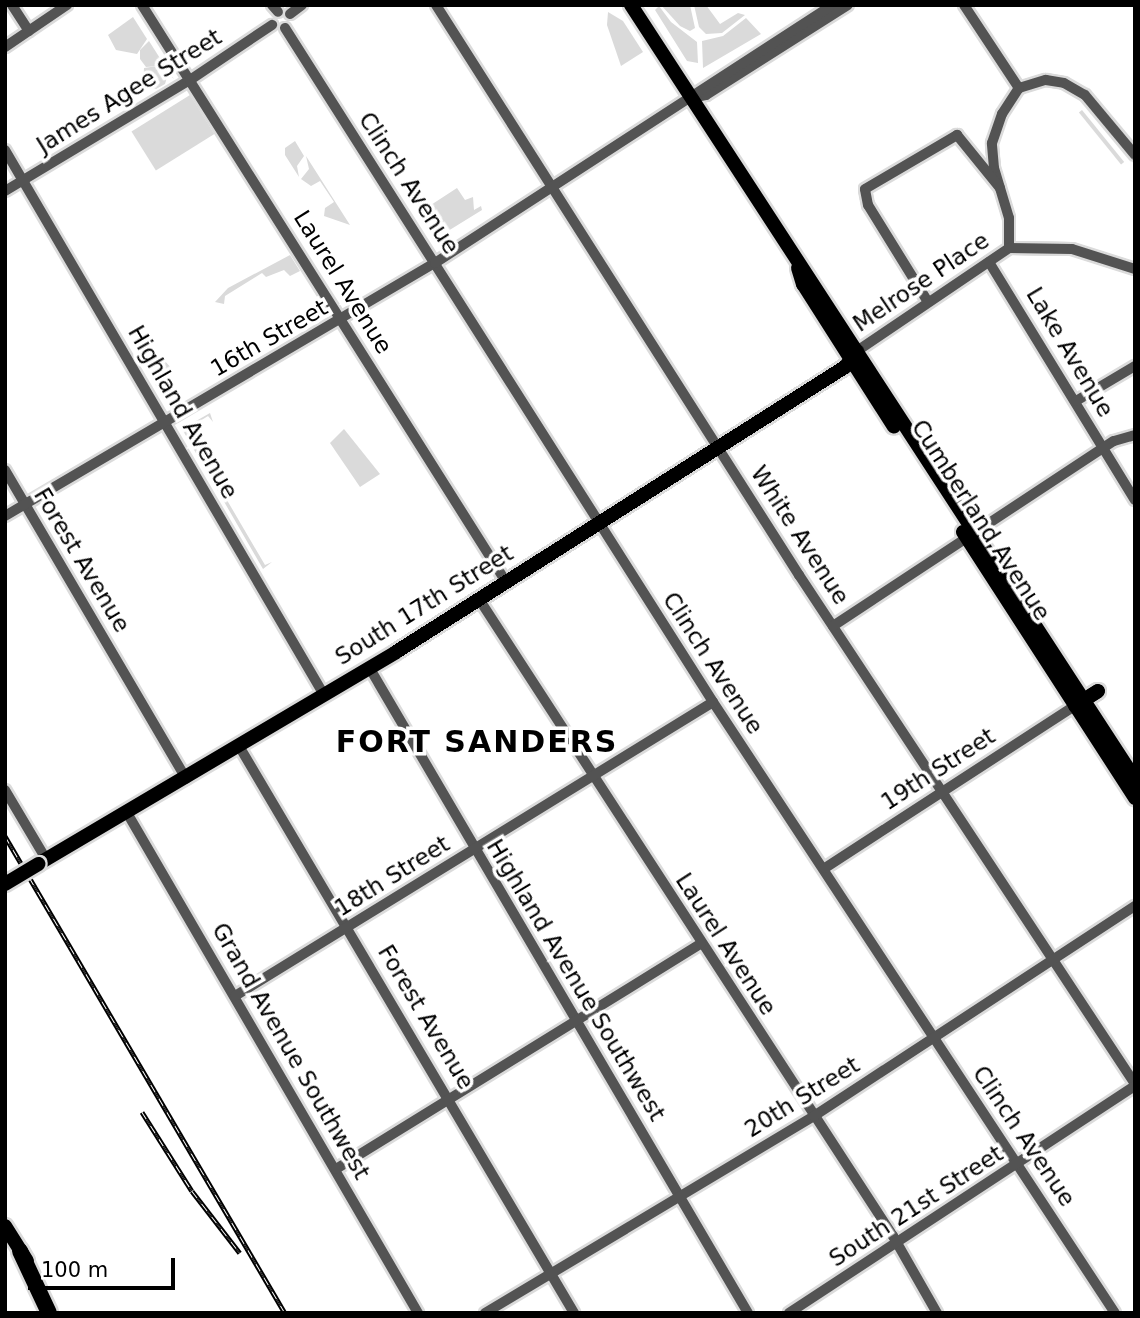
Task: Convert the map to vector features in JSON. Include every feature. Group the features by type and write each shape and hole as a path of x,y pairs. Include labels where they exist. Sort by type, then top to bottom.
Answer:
{"highway":[{"path":"20,1251 49,1313"}],"main road":[{"name":"Cumberland Avenue","path":"631,5 796,263 803,284 854,355 971,536 1135,798"},
{"name":"South 17th Street","path":"5,884 126,811 186,779 479,599 845,367 854,355"},
{"path":"1078,703 1098,691"},
{"name":"Cumberland Avenue","path":"1078,703 1135,779"},
{"path":"5,1226 57,1313"}],"street":[{"path":"12,5 29,30"},
{"path":"5,47 67,5"},
{"name":"Laurel Avenue","path":"142,5 506,582"},
{"path":"280,10 302,5"},
{"name":"White Avenue","path":"436,5 489,92 553,185 833,626 1135,1085"},
{"path":"691,98 832,5"},
{"path":"691,98 706,95 848,5"},
{"path":"964,5 1019,88 1046,80 1064,83 1089,99 1135,155"},
{"name":"James Agee Street","path":"5,191 190,80 272,25"},
{"name":"Clinch Avenue","path":"285,28 713,702 825,868 1115,1313"},
{"name":"Melrose Place","path":"1009,248 1009,218 1000,188 992,143 1002,114 1019,88"},
{"name":"16th Street","path":"5,516 342,320 691,98"},
{"path":"928,302 868,205 865,189 957,135 1000,188"},
{"name":"Highland Avenue","path":"5,150 324,695"},
{"name":"Melrose Place","path":"854,355 1009,248 1072,249 1135,269"},
{"name":"Lake Avenue","path":"989,262 1076,401 1101,449 1135,500"},
{"path":"1076,401 1135,366"},
{"path":"833,626 1101,449 1135,435"},
{"name":"Forest Avenue","path":"5,470 186,779"},
{"name":"Laurel Avenue","path":"479,599 592,778 897,1244 937,1313"},
{"name":"Highland Avenue Southwest","path":"369,667 748,1313"},
{"name":"18th Street","path":"235,996 713,702"},
{"name":"19th Street","path":"825,868 1078,703"},
{"name":"Forest Avenue","path":"239,746 451,1099 574,1313"},
{"path":"5,790 42,862"},
{"name":"Grand Avenue Southwest","path":"126,811 418,1313"},
{"name":"20th Street","path":"485,1313 814,1116 1135,906"},
{"path":"336,1169 701,944"},
{"name":"South 21st Street","path":"789,1313 1019,1165 1135,1085"}],"shaded area":[{"path":"661,5 690,5 695,28 690,31 680,26"},
{"path":"694,5 706,5 720,24 738,13 745,15 722,33 706,34 699,27"},
{"path":"659,6 671,22 697,42 698,63 687,61 655,10"},
{"path":"608,12 623,21 643,52 621,66 607,25"},
{"path":"133,17 147,39 137,54 116,50 108,35"},
{"path":"746,18 761,34 703,68 702,41 723,36"},
{"path":"149,41 163,63 159,66 146,67 140,59 140,50"},
{"path":"164,65 174,79 168,74 165,84 156,89 143,85 144,68"},
{"path":"190,95 214,134 156,171 131,132"},
{"path":"1082,110 1124,162 1121,165 1079,113"},
{"path":"295,141 304,156 297,166 299,177 285,155 285,148"},
{"path":"306,156 350,225 324,216 325,208 334,202 320,181 311,186 301,179 309,169"},
{"path":"457,188 465,200 473,197 474,210 481,206 482,210 448,231 437,227 428,231 417,214"},
{"path":"290,255 300,271 290,276 284,270 266,277 262,273 225,296 224,304 215,302 228,288"},
{"path":"163,359 174,371 156,382 168,406 146,369"},
{"path":"210,413 213,422 208,416 192,426 195,433 190,437 265,565 272,562 263,569 182,429"},
{"path":"344,429 380,474 360,487 330,443"}],"railway":[{"path":"5,836 285,1313"},
{"path":"142,1112 192,1191 240,1253"}],"district":[{"name":"FORT SANDERS","path":"477,742"}]}
